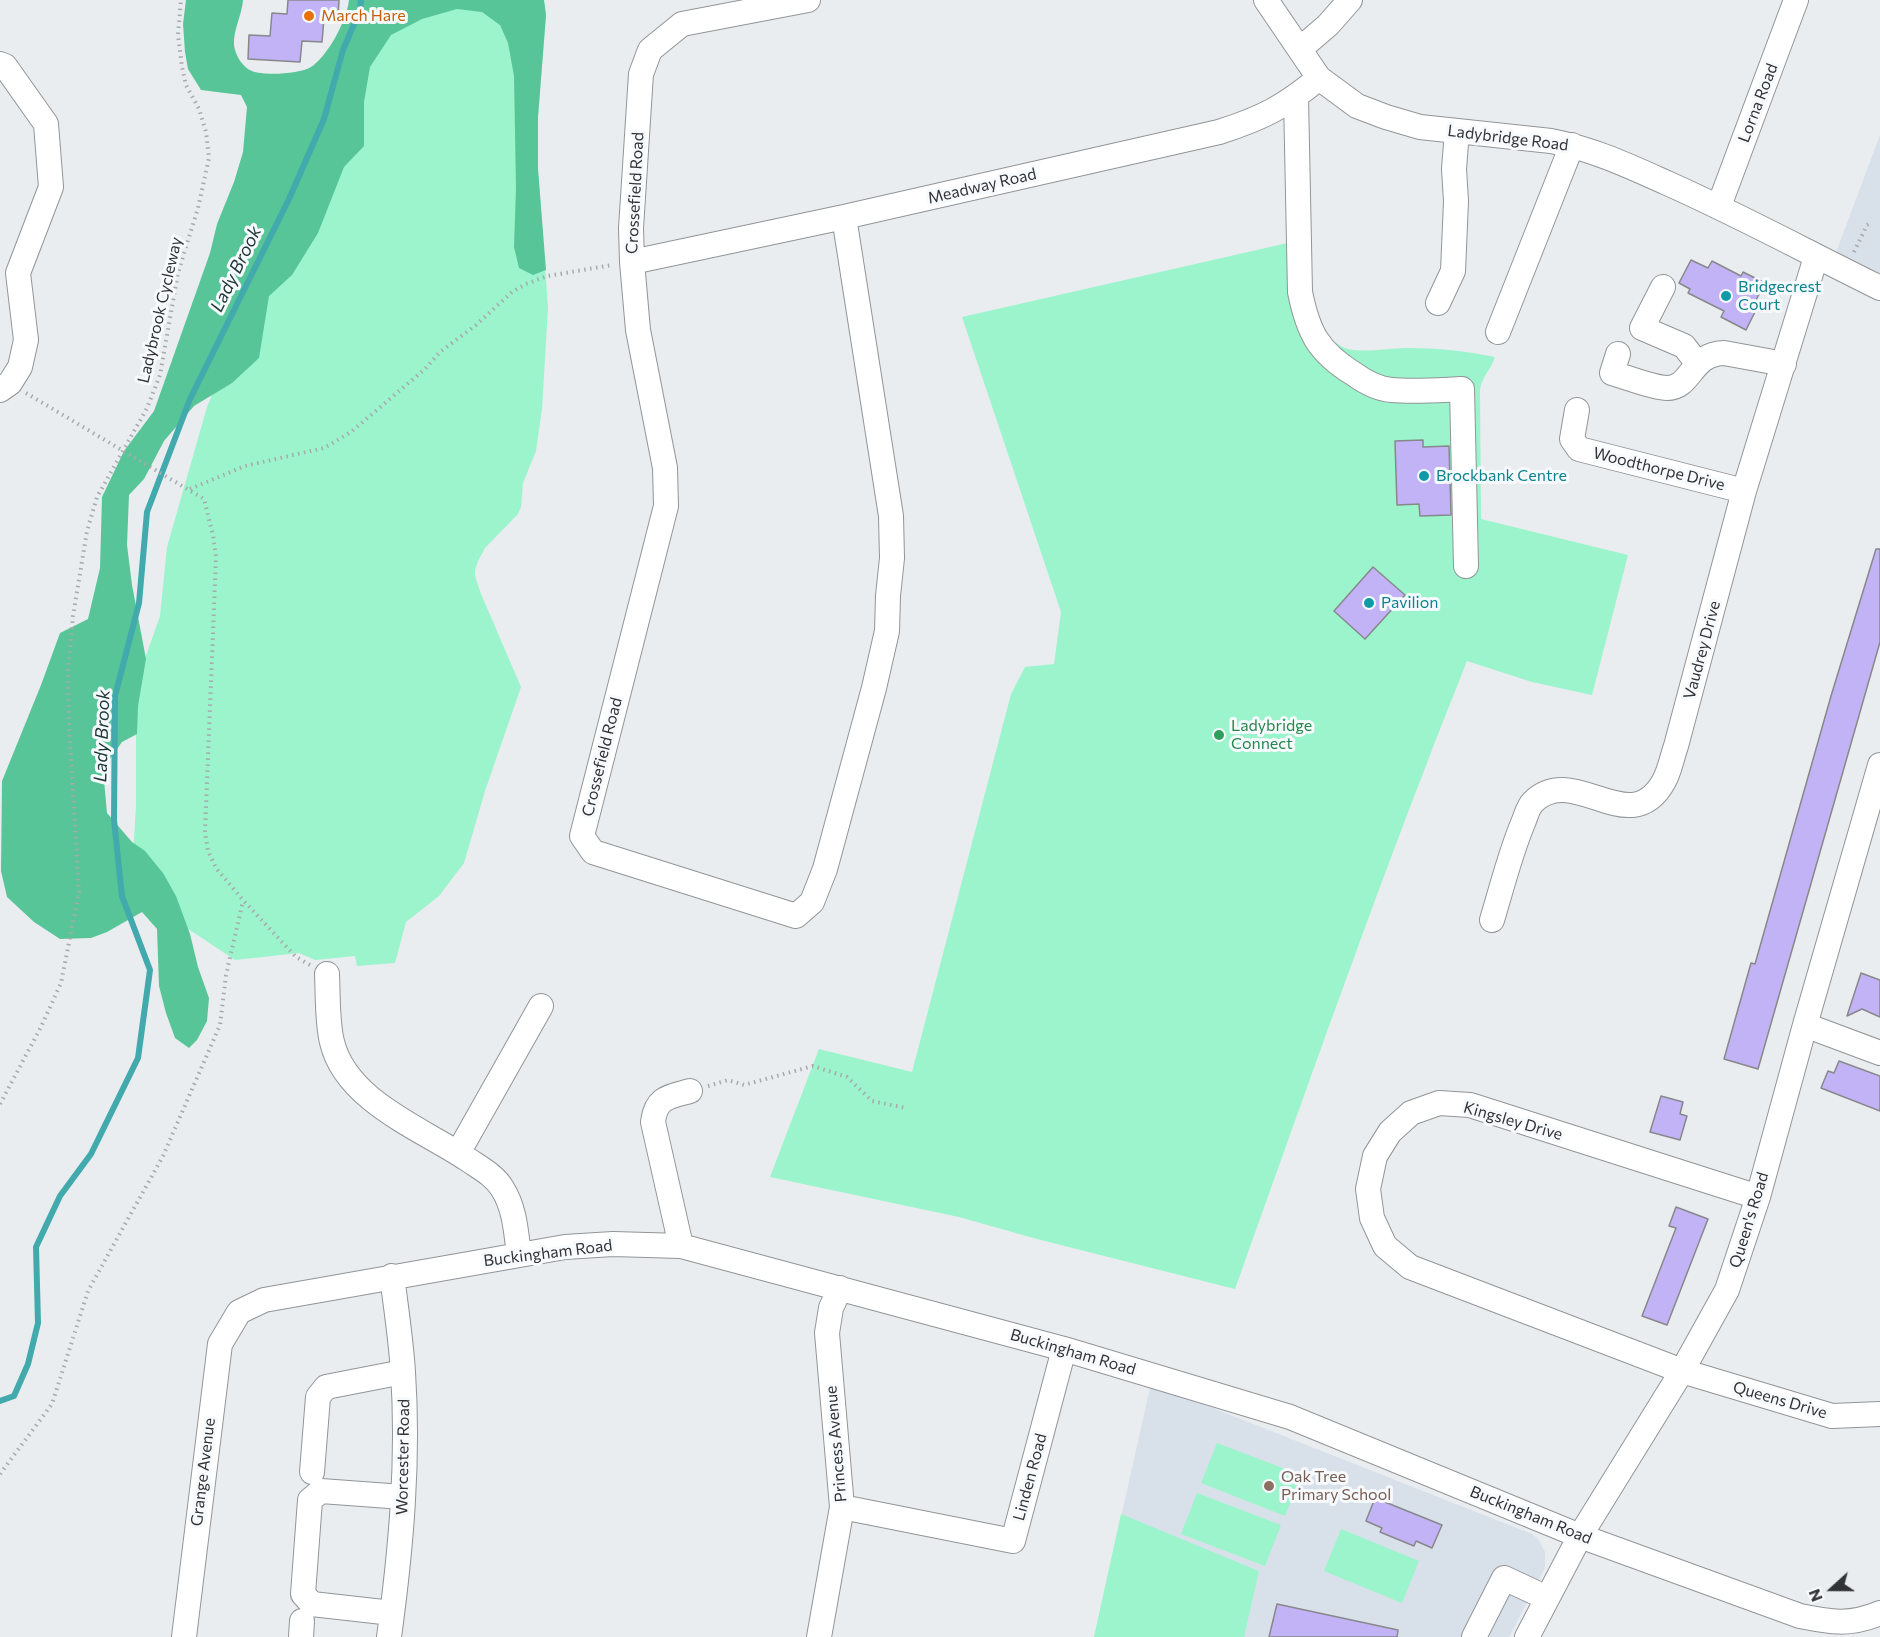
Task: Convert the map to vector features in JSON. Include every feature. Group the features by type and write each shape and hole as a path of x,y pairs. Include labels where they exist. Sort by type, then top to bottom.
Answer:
{"street":[{"name":"Crossefield Road","path":"808,0 682,24 650,50 641,74 631,228 632,262 638,330 665,468 666,506 582,836 593,852 796,916 812,902 825,868 874,688 887,631 892,558 891,516 843,217"},
{"name":"Ladybridge Road","path":"1266,0 1318,78 1357,106 1420,126 1572,145 1609,157 1719,206 1880,288"},
{"path":"1300,49 1328,25 1350,0"},
{"name":"Lorna Road","path":"1719,206 1796,0"},
{"path":"0,64 5,66 46,124 51,187 9,271 26,340 20,367 5,386"},
{"name":"Meadway Road","path":"632,262 1219,132 1263,117 1296,97 1318,78"},
{"path":"1296,97 1300,292 1306,319 1320,346 1331,358 1367,383 1390,390 1462,389 1466,566"},
{"path":"1438,303 1453,271 1456,201 1454,169 1457,131"},
{"path":"1498,333 1572,145"},
{"name":"Vaudrey Drive","path":"1492,920 1515,842 1531,804 1546,791 1572,790 1602,800 1632,806 1651,798 1664,780 1676,746 1744,491 1816,257"},
{"path":"1663,287 1642,328 1684,346 1698,364"},
{"path":"1618,354 1612,374 1666,388 1676,387 1698,364 1714,353 1784,364"},
{"name":"Woodthorpe Drive","path":"1577,410 1572,439 1579,449 1744,491"},
{"name":"Queen's Road","path":"1527,1637 1580,1536 1682,1371 1727,1290 1758,1197 1880,765"},
{"path":"327,974 332,1043 343,1068 374,1102 491,1175 502,1188 510,1203 519,1254"},
{"path":"458,1153 541,1006"},
{"path":"1805,1025 1880,1053"},
{"path":"681,1246 653,1122 654,1110 663,1099 690,1091"},
{"name":"Kingsley Drive","path":"1682,1371 1410,1267 1385,1246 1372,1218 1368,1189 1375,1156 1390,1132 1411,1113 1438,1103 1470,1105 1758,1197"},
{"name":"Buckingham Road","path":"239,1312 264,1300 519,1254 613,1244 681,1246 1064,1349 1290,1416 1580,1536 1836,1630 1880,1613"},
{"name":"Worcester Road","path":"389,1637 401,1551 403,1497 403,1372 392,1276"},
{"name":"Princess Avenue","path":"819,1637 842,1508 827,1333 831,1308 840,1288"},
{"name":"Grange Avenue","path":"184,1637 220,1344 239,1312"},
{"name":"Linden Road","path":"842,1508 1013,1541 1064,1349"},
{"name":"Queens Drive","path":"1682,1371 1832,1416 1880,1414"},
{"path":"312,1472 318,1397 326,1387 403,1372"},
{"path":"392,1613 312,1604 303,1594 310,1500 321,1491 403,1497"},
{"path":"1474,1637 1504,1578 1547,1598"}],"path":[{"name":"Ladybrook Cycleway","path":"0,1104 41,1027 61,982 79,892 68,670 73,616 87,531 97,497 147,408 160,375 178,273 198,208 209,158 206,132 199,109 186,85 182,67 178,35 182,0"},
{"path":"1845,271 1867,225 1871,223"},
{"path":"190,490 245,466 324,448 351,432 425,369 440,352 476,325 512,292 526,284 547,276 632,262"},
{"path":"5,386 124,451 204,499 216,557 205,832 208,851 216,868 297,957 327,974"},
{"path":"0,1474 52,1404 88,1291 163,1156 220,1024 226,975 243,900"},
{"path":"690,1091 728,1080 744,1085 813,1066 847,1077 872,1101 906,1108"}],"shaded area":[{"path":"1880,135 1880,287 1832,263"},
{"name":"Oak Tree Primary School","path":"1150,1388 1195,1401 1532,1534 1538,1539 1545,1552 1545,1568 1509,1637 1094,1637"}],"green space":[{"path":"186,0 243,0 234,45 240,61 258,73 282,74 311,67 324,55 336,37 345,17 349,0 544,0 546,15 538,117 538,169 546,270 533,275 519,268 514,247 516,188 514,76 508,43 500,25 482,12 457,9 422,19 391,35 370,67 364,102 364,146 344,167 318,233 292,275 269,296 259,358 232,383 194,406 164,441 144,479 129,495 127,545 146,659 138,706 137,734 122,742 103,769 107,813 132,842 145,851 163,873 176,896 190,934 209,998 207,1021 197,1040 189,1048 175,1038 166,1013 159,986 157,929 142,912 107,932 91,938 60,939 34,922 7,897 1,871 2,781 60,633 88,619 100,568 102,497 124,451 154,411 243,152 247,107 241,95 201,90 188,69 183,24"},
{"path":"356,0 544,0 546,15 538,117 538,169 548,308 542,409 536,451 523,483 521,507 518,514 485,548 475,570 481,594 521,687 485,791 464,863 439,896 406,922 395,963 357,966 355,956 315,960 299,953 235,960 131,891 136,805 136,684 160,616 167,547 207,407 256,290"},
{"name":"Ladybridge Connect","path":"1292,242 1309,299 1318,320 1328,336 1341,346 1361,351 1408,348 1441,349 1495,357 1480,390 1481,519 1628,555 1592,695 1532,682 1467,661 1377,895 1235,1289 959,1217 770,1177 819,1049 912,1072 1011,694 1025,667 1054,664 1061,612 962,317"},
{"path":"1217,1443 1301,1475 1285,1516 1201,1483"},
{"path":"1197,1493 1281,1525 1265,1566 1181,1534"},
{"path":"1121,1514 1259,1571 1244,1637 1094,1637"},
{"path":"1341,1529 1419,1561 1402,1603 1324,1571"}],"building":[{"path":"288,0 339,0 338,18 324,18 322,42 302,41 300,62 248,59 249,35 270,36 272,13 287,14"},
{"name":"Bridgecrest Court","path":"1691,260 1708,268 1712,261 1741,276 1743,272 1765,283 1756,300 1760,302 1746,330 1721,317 1724,311 1688,293 1690,289 1679,283"},
{"name":"Brockbank Centre","path":"1423,440 1423,447 1449,446 1451,515 1420,516 1419,504 1397,505 1395,441"},
{"path":"1876,549 1880,549 1880,642 1758,1069 1724,1059 1751,963 1755,964 1831,696"},
{"name":"Pavilion","path":"1373,567 1405,595 1365,639 1334,611"},
{"path":"1861,973 1880,980 1880,1017 1862,1009 1847,1016"},
{"path":"1839,1061 1880,1076 1880,1111 1821,1088 1828,1071 1834,1073"},
{"path":"1661,1096 1683,1102 1680,1114 1687,1116 1680,1140 1650,1132"},
{"path":"1676,1207 1708,1219 1667,1325 1642,1316 1676,1228 1669,1226"},
{"path":"1375,1498 1442,1525 1432,1548 1416,1541 1414,1546 1380,1532 1382,1528 1366,1521"},
{"path":"1277,1604 1398,1630 1397,1637 1269,1637"}],"waterway":[{"name":"Lady Brook","path":"0,1401 14,1396 28,1364 38,1323 36,1247 60,1196 91,1154 138,1058 150,970 122,896 114,820 115,696 139,603 147,512 190,399 289,199 324,119 343,50 360,10 361,0"}],"place":[{"name":"March Hare","path":"309,16"},
{"name":"Bridgecrest Court","path":"1726,296"},
{"name":"Brockbank Centre","path":"1424,476"},
{"name":"Pavilion","path":"1369,603"},
{"name":"Ladybridge Connect","path":"1219,735"},
{"name":"Oak Tree Primary School","path":"1269,1486"}]}
